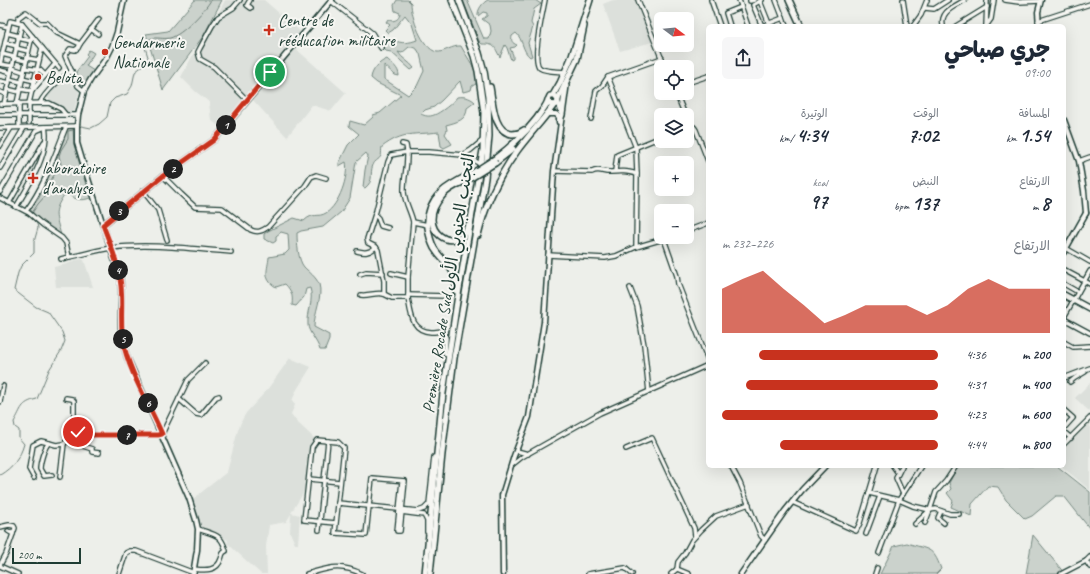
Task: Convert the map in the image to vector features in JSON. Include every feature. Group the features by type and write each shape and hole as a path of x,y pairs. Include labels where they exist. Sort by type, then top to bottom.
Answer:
{"highway":[{"name":"Première Rocade Sud التجنب الجنوبي الأول","path":"426,573 443,393 481,165 483,140 484,113 478,71 474,56 452,0"},
{"name":"Première Rocade Sud التجنب الجنوبي الأول","path":"426,573 454,358 488,150 488,97 481,58 459,0"},
{"path":"509,152 547,107 554,103 557,90 575,48 591,0"},
{"path":"496,161 554,103 575,57 591,0"},
{"path":"789,0 800,24"},
{"path":"506,168 554,103 567,81 578,55 584,26"},
{"path":"481,58 487,77 496,118 501,128 506,132 514,134 531,127"},
{"path":"562,115 567,81"},
{"path":"461,321 480,226 491,196 506,168 548,100 549,103 554,103"},
{"path":"478,183 468,223 464,232 461,236 452,239 440,236 434,230 432,224 432,212 442,195 509,152 531,127"},
{"path":"452,332 456,291 454,275 450,267 431,242 428,225 430,207 438,195 452,183 471,176"},
{"path":"1066,296 1090,309"}],"main road":[{"path":"124,0 112,47 84,91 78,115 77,143 82,163 117,266 122,286 121,328 125,349 139,385 162,434 189,498 196,520 198,530 194,572"},
{"path":"1039,24 1038,12 1040,0"},
{"path":"103,225 143,191 214,140 332,1"},
{"path":"503,574 502,495 529,417 544,322 554,171 562,115 561,110 554,103"},
{"path":"554,103 553,113 557,114 559,123"},
{"path":"554,103 560,111 558,138"},
{"path":"1066,125 1079,161 1088,207 1088,212 1066,247"},
{"path":"741,574 792,502 823,468"}],"street":[{"path":"240,0 233,8 218,17 205,37 198,52 200,59 214,67 247,100"},
{"path":"250,0 247,5 251,8"},
{"path":"545,0 538,37 538,64 539,67 544,69 565,72"},
{"path":"591,119 596,91 602,86 608,77 662,58 638,0"},
{"path":"711,0 719,24"},
{"path":"739,0 747,24"},
{"path":"750,0 754,0"},
{"path":"761,24 753,5 761,0 770,24"},
{"path":"776,0 785,24"},
{"path":"904,0 907,24"},
{"path":"914,24 927,0"},
{"path":"924,8 934,9 948,0"},
{"path":"943,24 942,18 945,12 965,0"},
{"path":"986,24 987,0"},
{"path":"987,24 991,19 994,0"},
{"path":"1005,0 1019,2 1040,0"},
{"path":"332,1 372,33 381,48"},
{"path":"1038,21 1090,4"},
{"path":"729,24 726,13 741,7"},
{"path":"959,24 987,7"},
{"path":"66,115 52,103 2,104 12,69 18,37 20,23 18,18 26,12 40,23 46,23 57,33 80,44"},
{"path":"772,24 783,18"},
{"path":"62,48 68,51 70,49 75,50 78,48 99,19"},
{"path":"12,69 0,64 10,21 20,23 59,68"},
{"path":"0,25 8,27"},
{"path":"91,29 98,34"},
{"path":"7,33 31,41"},
{"path":"19,125 19,90 32,36"},
{"path":"0,38 16,47 28,51"},
{"path":"29,123 29,103 42,48"},
{"path":"68,51 65,56 78,86 84,91"},
{"path":"2,54 26,60 39,60"},
{"path":"32,91 55,64"},
{"path":"0,70 40,70 46,75"},
{"path":"40,103 43,97 64,76 72,71"},
{"path":"608,77 636,148 636,247"},
{"path":"694,81 706,77"},
{"path":"0,81 40,81"},
{"path":"7,89 32,91"},
{"path":"0,92 6,94"},
{"path":"0,115 78,115"},
{"path":"0,128 77,126"},
{"path":"16,207 31,181 40,161 46,139 45,127"},
{"path":"0,192 2,184 36,131 45,127"},
{"path":"29,213 43,184 66,127"},
{"path":"694,127 706,156"},
{"path":"0,146 11,128"},
{"path":"0,168 24,128"},
{"path":"9,203 46,139"},
{"path":"463,155 483,140"},
{"path":"616,171 617,155 654,140"},
{"path":"402,144 406,145 407,152 404,197 413,222 408,277 408,297 411,317 419,328 429,332 445,332 445,353 448,356"},
{"path":"384,294 383,274 378,250 376,247 368,243 367,240 391,154 428,152 463,155 471,158 481,165"},
{"path":"1079,161 1090,157"},
{"path":"554,171 592,172 597,170 612,172 624,171 636,174"},
{"path":"163,176 195,207 222,208 251,230 256,232 260,232 268,227 305,186 311,177 316,175 326,178"},
{"path":"143,191 158,210 167,240"},
{"path":"0,198 29,213 62,238 66,243 69,257"},
{"path":"375,215 378,218 380,225 388,228"},
{"path":"413,222 428,225"},
{"path":"694,228 706,224"},
{"path":"548,255 605,258 616,256 636,247 654,242"},
{"path":"666,244 677,276 678,284 706,355"},
{"path":"61,259 111,248 129,246 165,246 231,252"},
{"path":"357,252 371,252 376,247"},
{"path":"1066,250 1090,262"},
{"path":"1066,271 1090,284"},
{"path":"1066,314 1090,271"},
{"path":"360,274 366,272 383,274"},
{"path":"391,273 408,277"},
{"path":"1066,285 1078,292"},
{"path":"630,288 637,306 644,345 649,392"},
{"path":"361,295 365,296 377,293 384,294 392,298 446,296"},
{"path":"1066,319 1090,333"},
{"path":"1066,344 1073,347 1090,346"},
{"path":"60,477 65,442 72,433 78,432 90,435 162,434 188,380 205,363"},
{"path":"511,466 528,454 600,413 706,367"},
{"path":"1066,377 1090,369"},
{"path":"1070,382 1090,369"},
{"path":"0,402 3,386"},
{"path":"179,399 196,414 201,414 216,397 219,396"},
{"path":"66,398 74,401 74,421 78,432"},
{"path":"1066,412 1073,418 1066,426"},
{"path":"1066,442 1090,418"},
{"path":"1066,434 1071,438"},
{"path":"626,449 652,438 694,528 695,536"},
{"path":"336,523 304,520 312,450 314,443 318,440 339,443 344,448 340,482 338,504 336,523 335,532 366,535 372,478 404,481 401,510"},
{"path":"34,478 29,469 33,445 41,441 56,445 65,442 92,449 92,452 99,453"},
{"path":"319,530 324,501 324,480 328,441"},
{"path":"49,443 44,449 40,469 44,476 52,475"},
{"path":"338,504 401,510 420,511 424,509 428,506 434,459 438,447"},
{"path":"516,451 528,454"},
{"path":"732,468 749,504 761,536 765,540"},
{"path":"792,502 855,532 860,523 876,468"},
{"path":"894,468 898,473"},
{"path":"901,468 896,478 903,494"},
{"path":"879,552 900,500 920,468"},
{"path":"925,523 936,492 955,468"},
{"path":"309,479 340,482"},
{"path":"869,493 900,500 914,506 930,510 936,509 950,514 959,514"},
{"path":"866,534 880,496"},
{"path":"671,574 677,569 678,562 695,536 716,516 749,504"},
{"path":"401,510 424,515 427,521 429,537"},
{"path":"915,524 930,510"},
{"path":"941,511 938,518 944,523"},
{"path":"0,527 9,525 14,526 15,528 0,566 18,574"},
{"path":"119,574 126,553 130,551 136,551 194,572 213,568 220,562 222,553 226,551 221,538 198,530"},
{"path":"8,531 13,534"},
{"path":"0,555 4,557"},
{"path":"1061,574 1086,561 1090,557"},
{"path":"1086,561 1090,567"},
{"path":"307,574 326,569 343,567 362,574"},
{"path":"588,574 624,568 632,574"},
{"path":"875,574 877,568"},
{"path":"677,569 688,574"}],"shaded area":[{"path":"195,0 222,0 204,35 163,90 146,34 168,31"},
{"path":"225,0 264,0 302,33 221,128 211,120 209,102 181,77 209,25 218,14"},
{"path":"397,0 408,0 411,3 413,16 418,31 422,39 432,50 437,52 461,46 476,75 476,84 472,86 471,90 463,92 460,81 434,107 425,110 421,114 432,116 437,114 450,105 457,97 466,97 475,102 467,108 467,112 461,120 446,125 447,130 445,134 452,144 444,148 441,146 439,132 403,136 396,138 382,147 381,156 375,161 372,168 371,180 365,188 363,187 368,156 366,153 356,162 350,198 341,212 323,227 297,233 300,260 304,267 318,281 320,289 314,327 329,335 329,340 325,350 320,350 308,328 311,297 310,288 306,289 304,297 296,306 292,305 292,294 285,284 276,287 267,277 269,257 285,254 289,250 288,234 281,232 276,236 276,241 273,243 264,239 264,234 294,218 304,221 307,218 326,213 335,204 342,190 347,168 346,162 339,166 339,163 348,145 359,134 349,126 350,121 364,125 373,117 373,115 380,113 401,95 377,83 371,78 374,69 379,64 387,59 395,66 399,76 395,75 384,65 384,79 408,95 417,86 424,71 420,54 417,49 409,47 402,53 398,52 414,68 411,70 391,52 386,51 383,48 386,43 393,40 405,43 417,40 412,24 405,15 393,30 388,33 385,30 390,25 386,22 388,19 394,21 399,16 400,13 395,11 394,5"},
{"path":"463,0 467,0 484,39 489,39 491,31 490,25 482,19 487,16 487,13 483,12 478,16 478,11 482,4 486,1 535,0 541,4 534,9 531,23 533,27 528,43 532,56 530,57 527,54 520,38 516,33 512,36 512,42 517,45 510,48 513,55 513,59 511,60 505,45 500,57 492,45 482,44 479,41"},
{"path":"613,0 636,0 652,42 620,51 603,4"},
{"path":"295,48 346,93 331,111 312,105 287,137 252,99"},
{"path":"89,50 94,53 86,66 94,71 84,86 81,84 76,72 88,56 86,54"},
{"path":"65,77 79,92 74,111 71,113 63,110 46,97"},
{"path":"67,128 73,128 74,145 90,198 79,200 69,195 64,195 56,211 61,235 38,219 30,209 39,198"},
{"path":"82,259 84,260 93,287 56,287 54,267"},
{"path":"290,358 311,367 296,391 292,401 295,405 291,414 314,438 306,465 307,484 291,513 300,515 298,544 295,544 290,532 291,514 286,522 269,525 266,546 267,574 261,574 227,543 228,540 201,529 193,499 227,472 242,420 246,413 267,390"},
{"path":"1090,383 1090,412 1075,398"},
{"path":"1090,420 1090,490 1063,468 1066,468 1066,444"},
{"path":"957,468 1060,468 1090,492 1090,529 1064,496 1056,496 1032,516 1025,519 1006,500 998,487 988,486 972,504 971,516 951,507 953,501 947,493 951,489 949,483"},
{"path":"1033,535 1065,574 1026,574"},
{"path":"907,543 929,550 935,556 941,569 936,574 880,574 894,546"}],"waterway":[{"path":"79,128 81,126 91,128 99,124 107,117 110,103 115,98 127,94 132,86 135,72 145,64 148,57 144,44 147,41 153,38 170,38 175,36 187,28 199,16 211,0"},
{"path":"0,475 9,469 15,462 24,444 19,438 19,430 15,427 14,422 24,405 27,402 37,399 49,370 61,351 65,341 62,332 48,312 36,307 14,290 21,266 34,253 34,242 38,228 37,224 30,216 45,196 51,180 61,164 59,156 68,139 68,131 73,130"}],"tunnel":[{"path":"549,108 558,94"}],"place":[{"name":"Centre de rééducation militaire","path":"269,30"},
{"name":"Gendarmerie Nationale","path":"105,52"},
{"name":"Belota","path":"38,77"},
{"name":"laboratoire d'analyse","path":"33,178"}],"route":[{"path":"78,432 88,435 162,434 127,357 121,328 122,286 103,225 143,191 214,140 270,72"}]}
